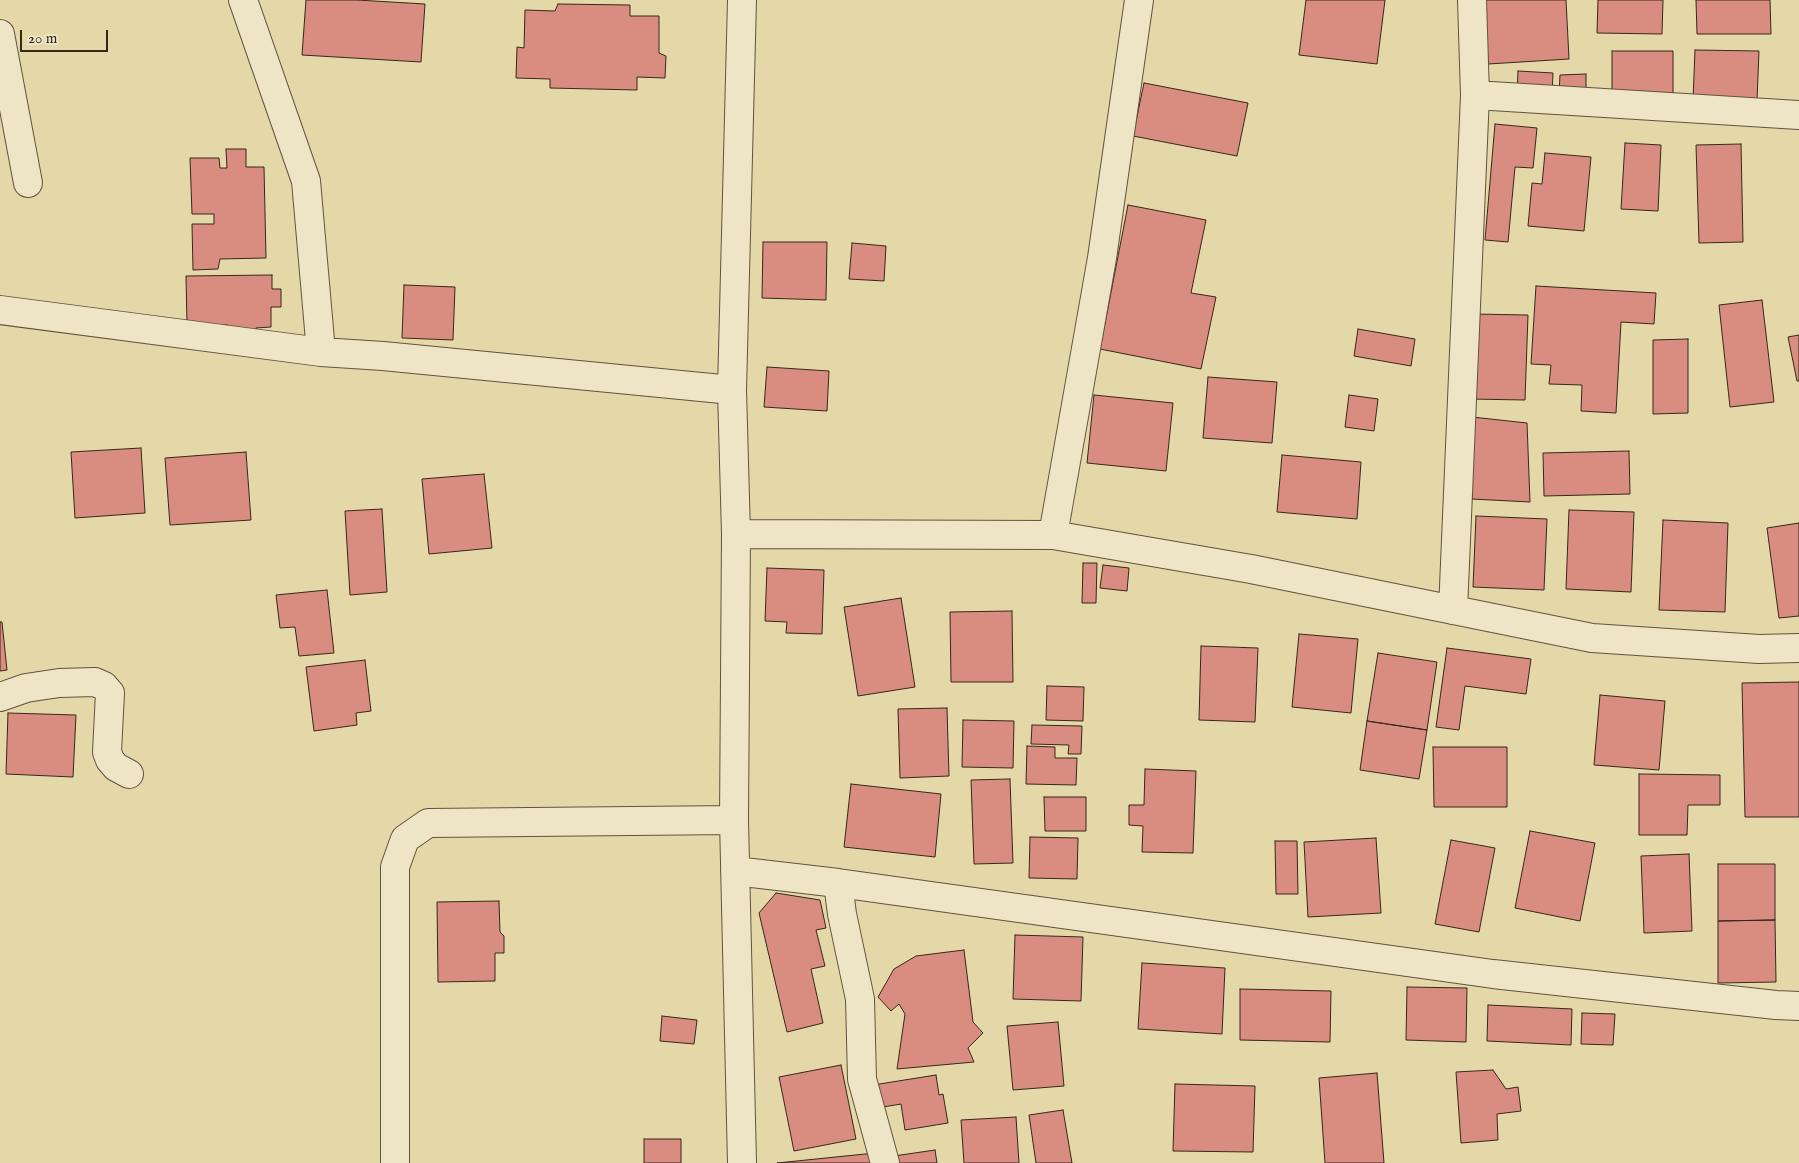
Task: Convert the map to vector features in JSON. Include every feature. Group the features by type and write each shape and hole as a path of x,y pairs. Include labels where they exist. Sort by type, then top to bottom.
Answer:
{"street":[{"path":"243,0 306,181 321,352"},
{"path":"742,0 732,390 736,534 734,820 742,1163"},
{"path":"1054,535 1102,258 1139,0"},
{"path":"1452,610 1475,95 1472,0"},
{"path":"0,34 28,183"},
{"path":"1475,95 1799,115"},
{"path":"0,310 321,352 383,356 732,390"},
{"path":"736,534 1054,535 1251,569 1592,638 1759,649 1799,648"},
{"path":"0,697 26,688 59,683 95,682 104,686 110,693 107,752 116,767 129,774"},
{"path":"395,1163 395,867 405,838 428,823 734,820"},
{"path":"736,871 838,883 1494,974 1799,1006"},
{"path":"838,883 842,914 860,998 862,1079 886,1163"}],"building":[{"path":"306,0 357,0 425,4 421,62 302,55"},
{"path":"1306,0 1385,0 1377,64 1299,55"},
{"path":"1484,0 1566,0 1569,59 1488,64"},
{"path":"1598,0 1663,0 1662,34 1597,33"},
{"path":"1696,0 1770,0 1771,34 1697,34"},
{"path":"558,4 630,5 630,16 659,16 659,53 666,56 665,78 637,77 637,90 550,88 550,79 516,78 517,47 524,48 525,10 555,11"},
{"path":"1695,50 1759,51 1757,101 1693,100"},
{"path":"1612,51 1673,51 1673,95 1612,94"},
{"path":"1518,71 1553,73 1552,95 1517,93"},
{"path":"1586,74 1586,94 1559,94 1560,75"},
{"path":"1144,83 1248,103 1237,156 1133,136"},
{"path":"1495,124 1537,128 1533,168 1515,167 1508,242 1485,240"},
{"path":"1625,143 1661,145 1658,211 1621,209"},
{"path":"1741,144 1743,242 1699,243 1696,145"},
{"path":"226,149 246,149 246,167 264,167 266,258 220,259 218,269 193,270 192,224 214,224 214,214 192,214 190,158 219,158 220,168 227,168"},
{"path":"1545,153 1591,157 1584,231 1528,226 1532,183 1542,184"},
{"path":"1128,205 1206,220 1191,293 1216,297 1201,369 1100,349"},
{"path":"763,242 827,242 826,300 762,298"},
{"path":"852,243 886,246 884,281 849,279"},
{"path":"272,275 272,289 281,289 281,307 271,307 271,327 256,328 256,332 228,333 228,325 187,325 186,276"},
{"path":"404,285 455,287 453,340 402,338"},
{"path":"1536,286 1656,293 1654,324 1621,322 1616,413 1581,411 1582,385 1549,384 1551,365 1531,364"},
{"path":"1762,300 1774,402 1730,407 1719,305"},
{"path":"1472,314 1528,315 1525,400 1470,399"},
{"path":"1358,329 1415,339 1411,366 1354,356"},
{"path":"1799,335 1799,381 1797,381 1788,337"},
{"path":"1688,339 1688,413 1653,414 1653,340"},
{"path":"767,367 829,371 827,411 764,407"},
{"path":"1208,377 1277,382 1272,443 1203,438"},
{"path":"1094,395 1173,403 1166,471 1087,463"},
{"path":"1349,395 1378,399 1374,431 1345,427"},
{"path":"1472,417 1527,423 1530,502 1472,499"},
{"path":"141,448 145,513 75,518 71,452"},
{"path":"1629,451 1630,494 1544,496 1543,453"},
{"path":"246,452 251,520 170,525 165,458"},
{"path":"1282,455 1361,462 1357,519 1277,512"},
{"path":"484,474 492,548 429,554 422,479"},
{"path":"382,509 387,592 350,595 345,511"},
{"path":"1569,510 1634,512 1631,592 1566,589"},
{"path":"1476,516 1547,519 1544,590 1473,587"},
{"path":"1663,520 1728,523 1725,612 1659,610"},
{"path":"1799,523 1799,616 1779,618 1767,528"},
{"path":"1083,563 1097,563 1096,603 1082,603"},
{"path":"1103,565 1129,568 1127,591 1100,588"},
{"path":"767,568 824,570 822,634 786,633 787,622 765,621"},
{"path":"327,590 334,653 299,656 295,627 280,628 276,595"},
{"path":"901,598 915,687 858,696 844,607"},
{"path":"1012,611 1013,682 951,682 950,612"},
{"path":"0,622 2,622 7,670 0,671"},
{"path":"1299,634 1358,639 1351,713 1292,707"},
{"path":"1201,646 1258,648 1255,722 1199,720"},
{"path":"1447,648 1531,659 1526,694 1465,686 1459,730 1436,727"},
{"path":"1378,653 1437,662 1427,730 1367,721"},
{"path":"365,660 371,711 356,713 357,725 314,731 306,667"},
{"path":"1799,682 1799,817 1745,817 1742,683"},
{"path":"1047,686 1084,687 1083,721 1046,720"},
{"path":"1600,695 1665,701 1659,770 1594,765"},
{"path":"947,708 949,776 900,778 898,709"},
{"path":"8,713 76,715 73,777 6,774"},
{"path":"963,720 1014,721 1013,768 962,767"},
{"path":"1367,721 1427,730 1419,779 1360,770"},
{"path":"1032,725 1082,726 1081,754 1068,754 1069,745 1031,744"},
{"path":"1027,746 1055,747 1055,758 1077,758 1076,785 1026,784"},
{"path":"1433,747 1507,747 1507,807 1434,807"},
{"path":"1145,769 1196,771 1193,853 1142,852 1143,826 1129,825 1129,805 1144,805"},
{"path":"1639,774 1720,775 1720,805 1688,805 1687,835 1639,835"},
{"path":"1010,779 1013,863 974,864 971,780"},
{"path":"851,784 941,794 935,857 844,847"},
{"path":"1044,797 1086,797 1086,831 1045,831"},
{"path":"1530,831 1595,843 1580,921 1515,908"},
{"path":"1030,837 1078,838 1077,879 1029,878"},
{"path":"1376,838 1381,913 1308,917 1304,842"},
{"path":"1451,840 1495,848 1479,932 1435,924"},
{"path":"1275,841 1297,841 1298,894 1276,894"},
{"path":"1689,854 1692,931 1644,933 1641,856"},
{"path":"1718,864 1775,864 1775,920 1718,921"},
{"path":"776,893 820,900 826,928 816,930 825,966 811,969 823,1023 787,1032 759,913"},
{"path":"499,901 500,932 504,936 504,953 495,953 495,981 438,982 437,902"},
{"path":"1775,920 1776,982 1718,983 1718,921"},
{"path":"1015,935 1083,937 1081,1001 1013,999"},
{"path":"964,950 973,1022 983,1033 968,1048 974,1062 897,1069 905,1014 899,1004 891,1011 878,997 894,969 916,956"},
{"path":"1142,963 1225,968 1222,1034 1138,1029"},
{"path":"1407,987 1467,988 1466,1042 1406,1040"},
{"path":"1240,989 1331,991 1330,1042 1240,1040"},
{"path":"1488,1005 1572,1009 1571,1045 1487,1041"},
{"path":"1582,1013 1615,1014 1613,1045 1581,1044"},
{"path":"662,1016 697,1020 694,1044 660,1041"},
{"path":"1058,1022 1064,1086 1013,1090 1007,1026"},
{"path":"841,1065 856,1139 794,1151 779,1077"},
{"path":"1493,1070 1506,1089 1518,1087 1521,1111 1497,1114 1498,1140 1461,1143 1456,1072"},
{"path":"1377,1073 1384,1163 1325,1163 1319,1078"},
{"path":"936,1075 939,1095 943,1094 948,1123 905,1130 901,1104 877,1108 873,1085"},
{"path":"1175,1084 1255,1086 1253,1152 1173,1151"},
{"path":"1063,1110 1072,1163 1036,1163 1029,1115"},
{"path":"1016,1117 1019,1163 964,1163 961,1120"},
{"path":"644,1139 681,1139 681,1163 644,1163"},
{"path":"935,1150 937,1163 895,1163 894,1156"},
{"path":"875,1153 876,1163 777,1163"}]}
